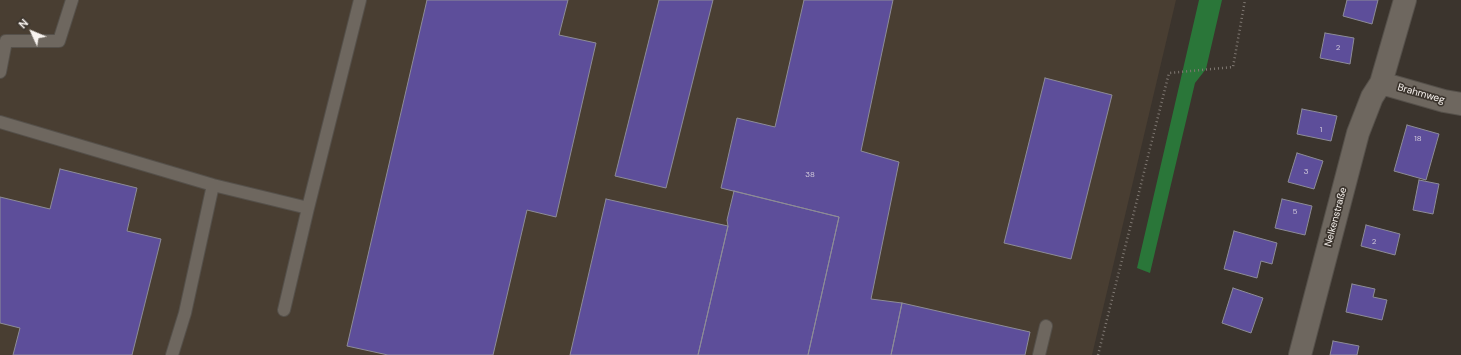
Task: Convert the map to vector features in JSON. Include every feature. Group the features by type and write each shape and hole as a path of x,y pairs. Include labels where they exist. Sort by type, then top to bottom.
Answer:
{"street":[{"name":"Nelkenstraße","path":"1300,355 1358,133 1372,98 1381,82 1405,0"},
{"name":"Brahmweg","path":"1381,82 1444,101 1461,104"}],"lane":[{"path":"0,72 6,41 58,41 72,0"},
{"path":"284,310 360,0"},
{"path":"0,122 213,185 308,208"},
{"path":"172,355 185,313 213,185"},
{"path":"1039,355 1046,326"}],"path":[{"path":"1098,355 1169,73 1233,67 1245,0"}],"shaded area":[{"path":"0,0 1176,0 1092,355 0,355"}],"green space":[{"path":"1199,0 1222,0 1206,69 1195,83 1150,273 1137,268"}],"building":[{"path":"427,0 568,0 559,35 596,43 556,217 527,210 493,355 388,355 347,346"},
{"path":"659,0 713,0 666,188 615,176"},
{"path":"804,0 893,0 861,151 899,162 871,299 902,303 891,355 808,355 839,217 721,188 737,118 775,127"},
{"path":"1347,0 1378,0 1372,24 1343,16"},
{"path":"1325,33 1354,38 1350,64 1320,58"},
{"path":"1045,78 1112,95 1071,259 1004,243"},
{"path":"1302,109 1337,116 1331,141 1297,134"},
{"path":"1407,125 1439,134 1426,180 1394,171"},
{"path":"1297,153 1323,161 1314,189 1288,182"},
{"path":"60,169 137,188 127,231 161,239 132,355 13,355 20,328 0,323 0,197 50,209"},
{"path":"1419,180 1439,184 1433,214 1413,210"},
{"path":"734,191 839,217 808,355 698,355 728,226 727,220"},
{"path":"606,199 728,226 698,355 570,355"},
{"path":"1282,199 1312,206 1305,235 1275,228"},
{"path":"1366,225 1400,234 1395,255 1361,246"},
{"path":"1234,231 1277,243 1272,264 1261,261 1257,278 1224,269"},
{"path":"1352,284 1375,289 1373,297 1387,300 1382,320 1346,312"},
{"path":"1233,288 1263,298 1251,333 1222,323"},
{"path":"902,303 1030,332 1025,355 891,355"},
{"path":"1333,341 1359,346 1357,355 1330,355"}]}
